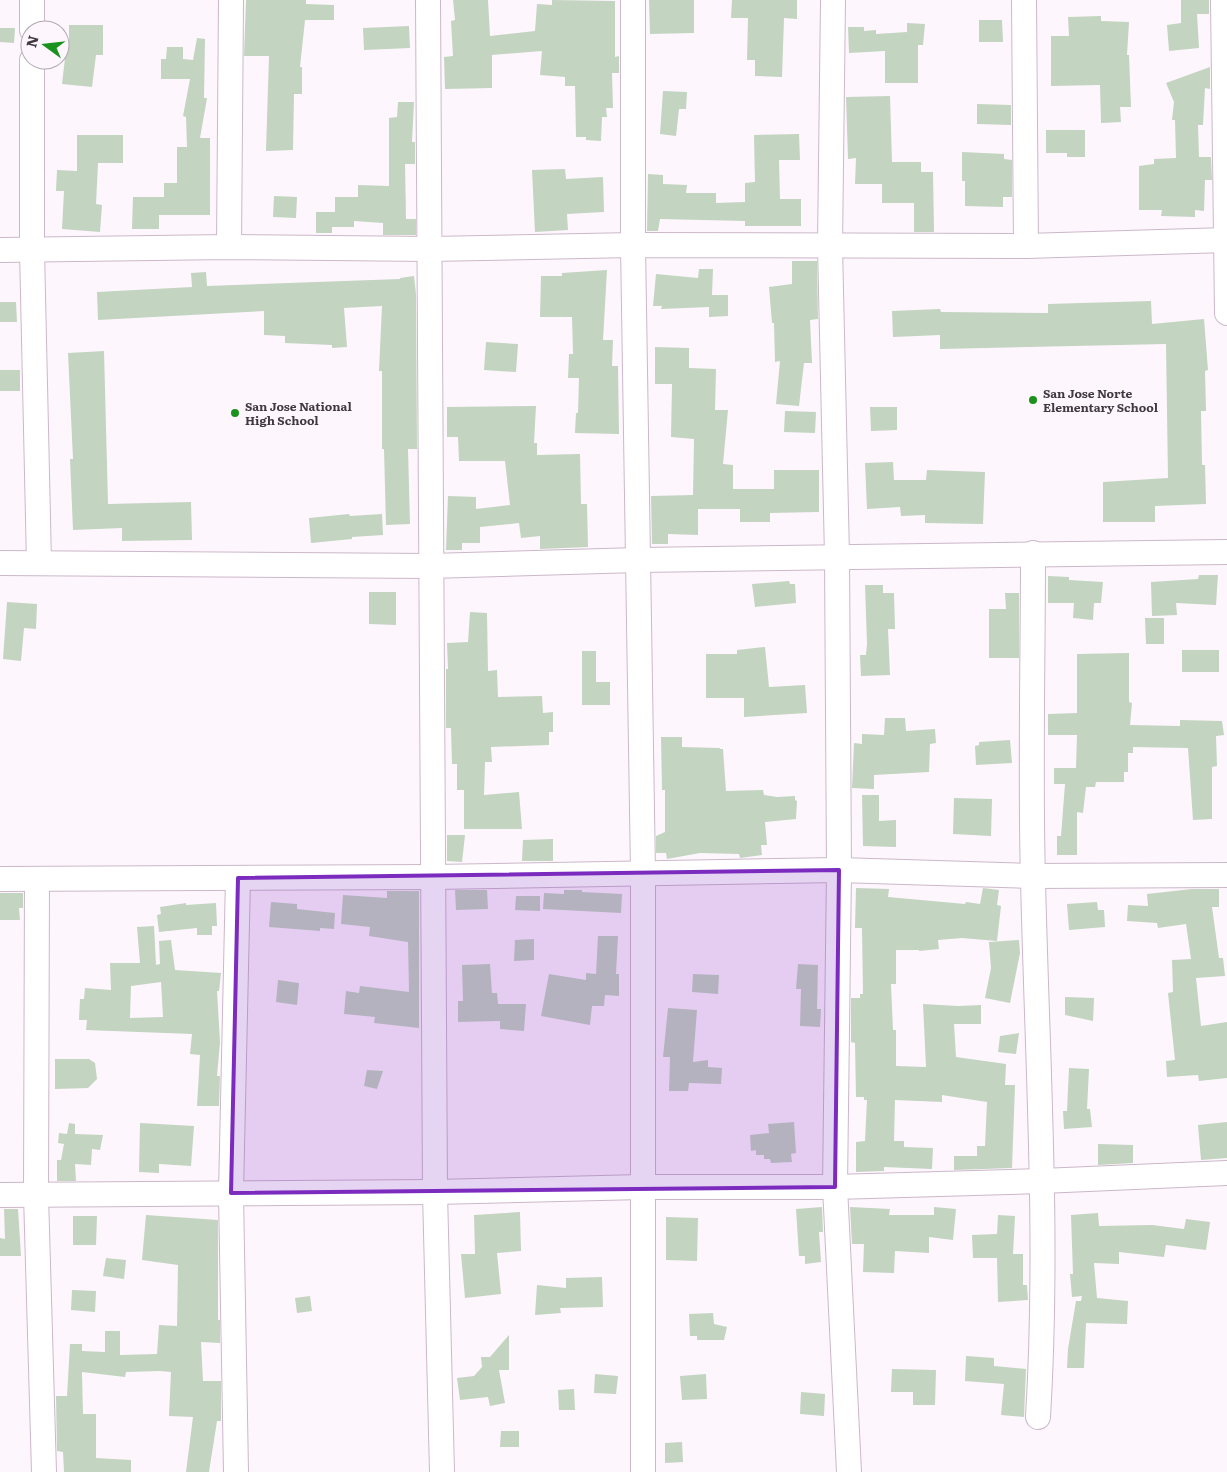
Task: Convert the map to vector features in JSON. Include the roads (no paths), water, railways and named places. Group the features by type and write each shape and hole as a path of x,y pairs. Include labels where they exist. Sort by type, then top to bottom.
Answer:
{"street":[{"path":"32,0 32,20"},
{"path":"229,247 231,0"},
{"path":"428,0 434,1192 442,1472"},
{"path":"633,0 633,245 643,873 642,1187 644,1472"},
{"path":"833,0 830,246 837,556 839,870 835,1186 849,1472"},
{"path":"1024,0 1026,246"},
{"path":"1223,0 1227,313"},
{"path":"32,70 32,250 39,563"},
{"path":"0,250 229,247 430,249 633,245 1026,246 1226,240"},
{"path":"0,564 430,566 837,556 1227,552"},
{"path":"1033,553 1033,876 1042,1182 1038,1417"},
{"path":"0,879 433,876 839,870 1033,876 1227,875"},
{"path":"236,1472 232,1193 238,878"},
{"path":"37,879 36,1195 44,1472"},
{"path":"0,1195 434,1192 642,1187 835,1186 1042,1182 1227,1173"}],"place":[{"name":"San Jose Norte Elementary School","path":"1033,400"},
{"name":"San Jose National High School","path":"235,413"}]}
